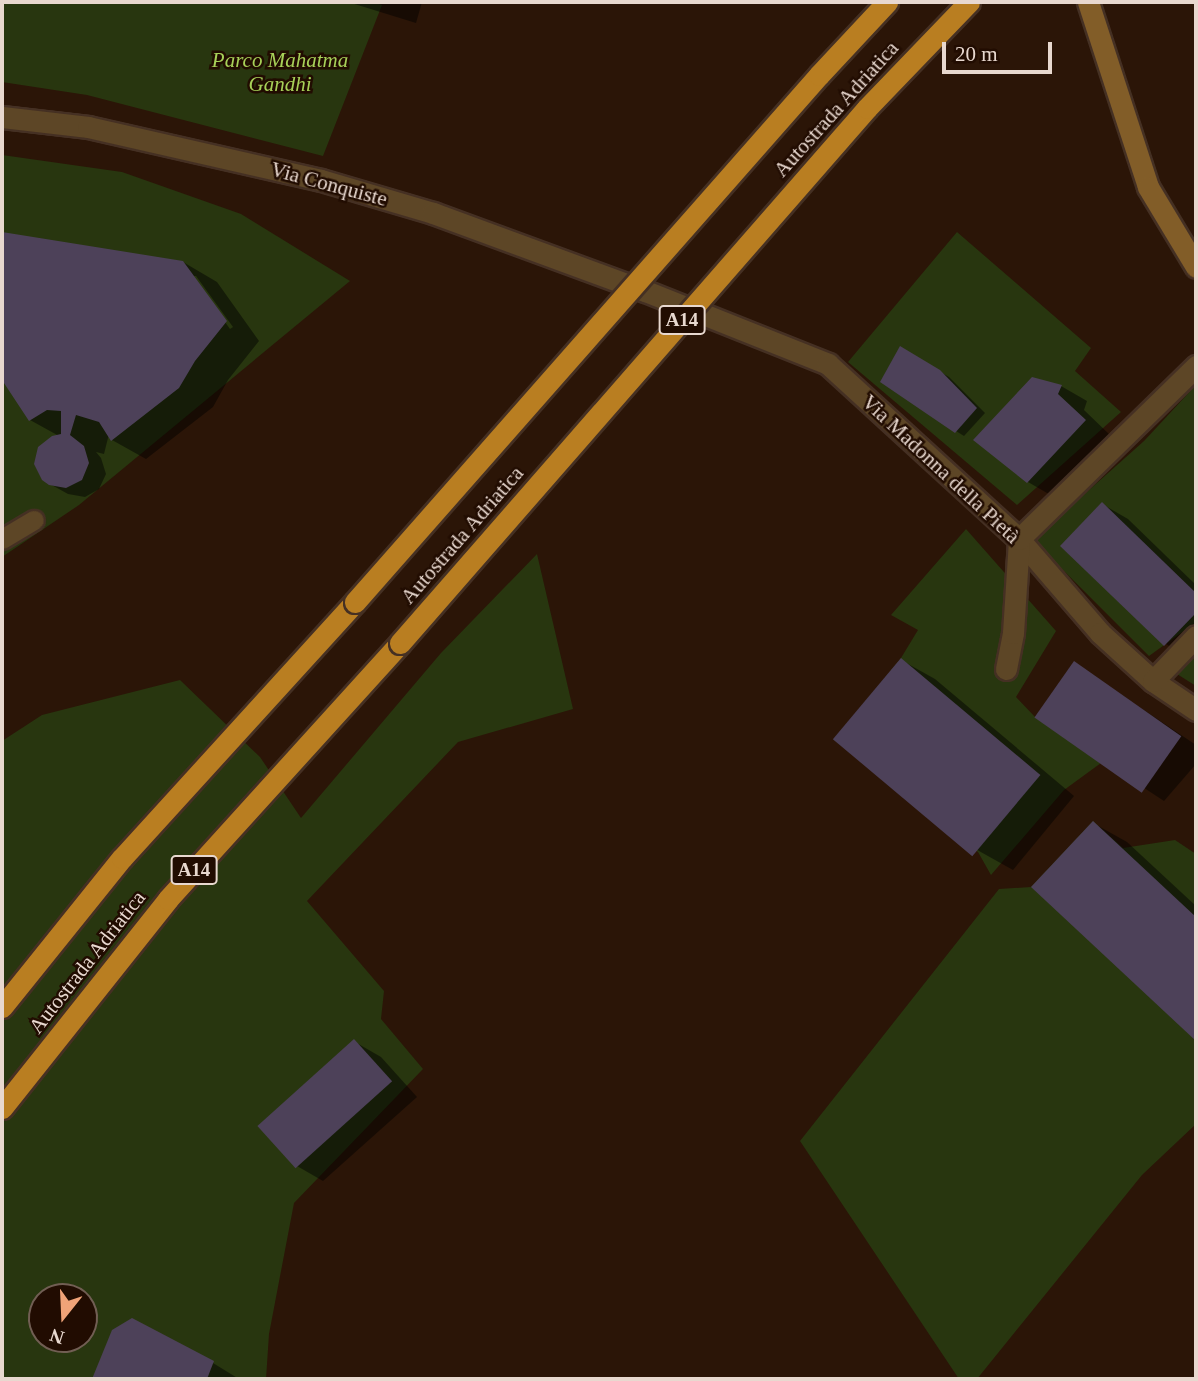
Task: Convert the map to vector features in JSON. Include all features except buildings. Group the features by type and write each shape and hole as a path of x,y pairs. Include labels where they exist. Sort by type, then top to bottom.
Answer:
{"highway":[{"name":"Autostrada Adriatica","path":"2,1007 122,858 355,602 818,75 887,2"},
{"name":"Autostrada Adriatica","path":"2,1108 168,899 400,643 867,108 969,2"}],"main road":[{"path":"1088,2 1147,187 1196,267"}],"street":[{"name":"Via Conquiste","path":"2,117 88,127 321,180 433,213 645,291"},
{"name":"Via Madonna della Pietà","path":"645,291 828,365 1019,540 1100,633 1153,681 1196,710"},
{"path":"1006,669 1013,634 1019,540 1196,366"},
{"path":"1153,681 1196,636"}],"lane":[{"path":"2,538 34,520"}],"green space":[{"name":"Parco Mahatma Gandhi","path":"2,2 372,2 382,5 323,156 87,95 2,82"},
{"path":"2,155 122,172 241,214 350,281 79,505 2,557"},
{"path":"957,232 1091,348 1075,371 1121,412 1017,505 848,362"},
{"path":"1196,385 1196,622 1149,656 1033,540 1144,441"},
{"path":"966,529 1056,631 1016,697 1036,718 1101,763 1064,790 991,875 978,852 834,740 901,658 918,630 891,615"},
{"path":"537,554 573,709 458,742 307,901 384,991 381,1019 423,1069 294,1203 269,1334 266,1379 2,1379 2,741 42,715 180,680 260,757 301,818 441,653"},
{"path":"1196,649 1196,686 1177,674"},
{"path":"1093,821 1123,848 1175,840 1196,854 1196,1124 1142,1175 977,1379 959,1379 800,1141 999,889 1031,887"}]}
